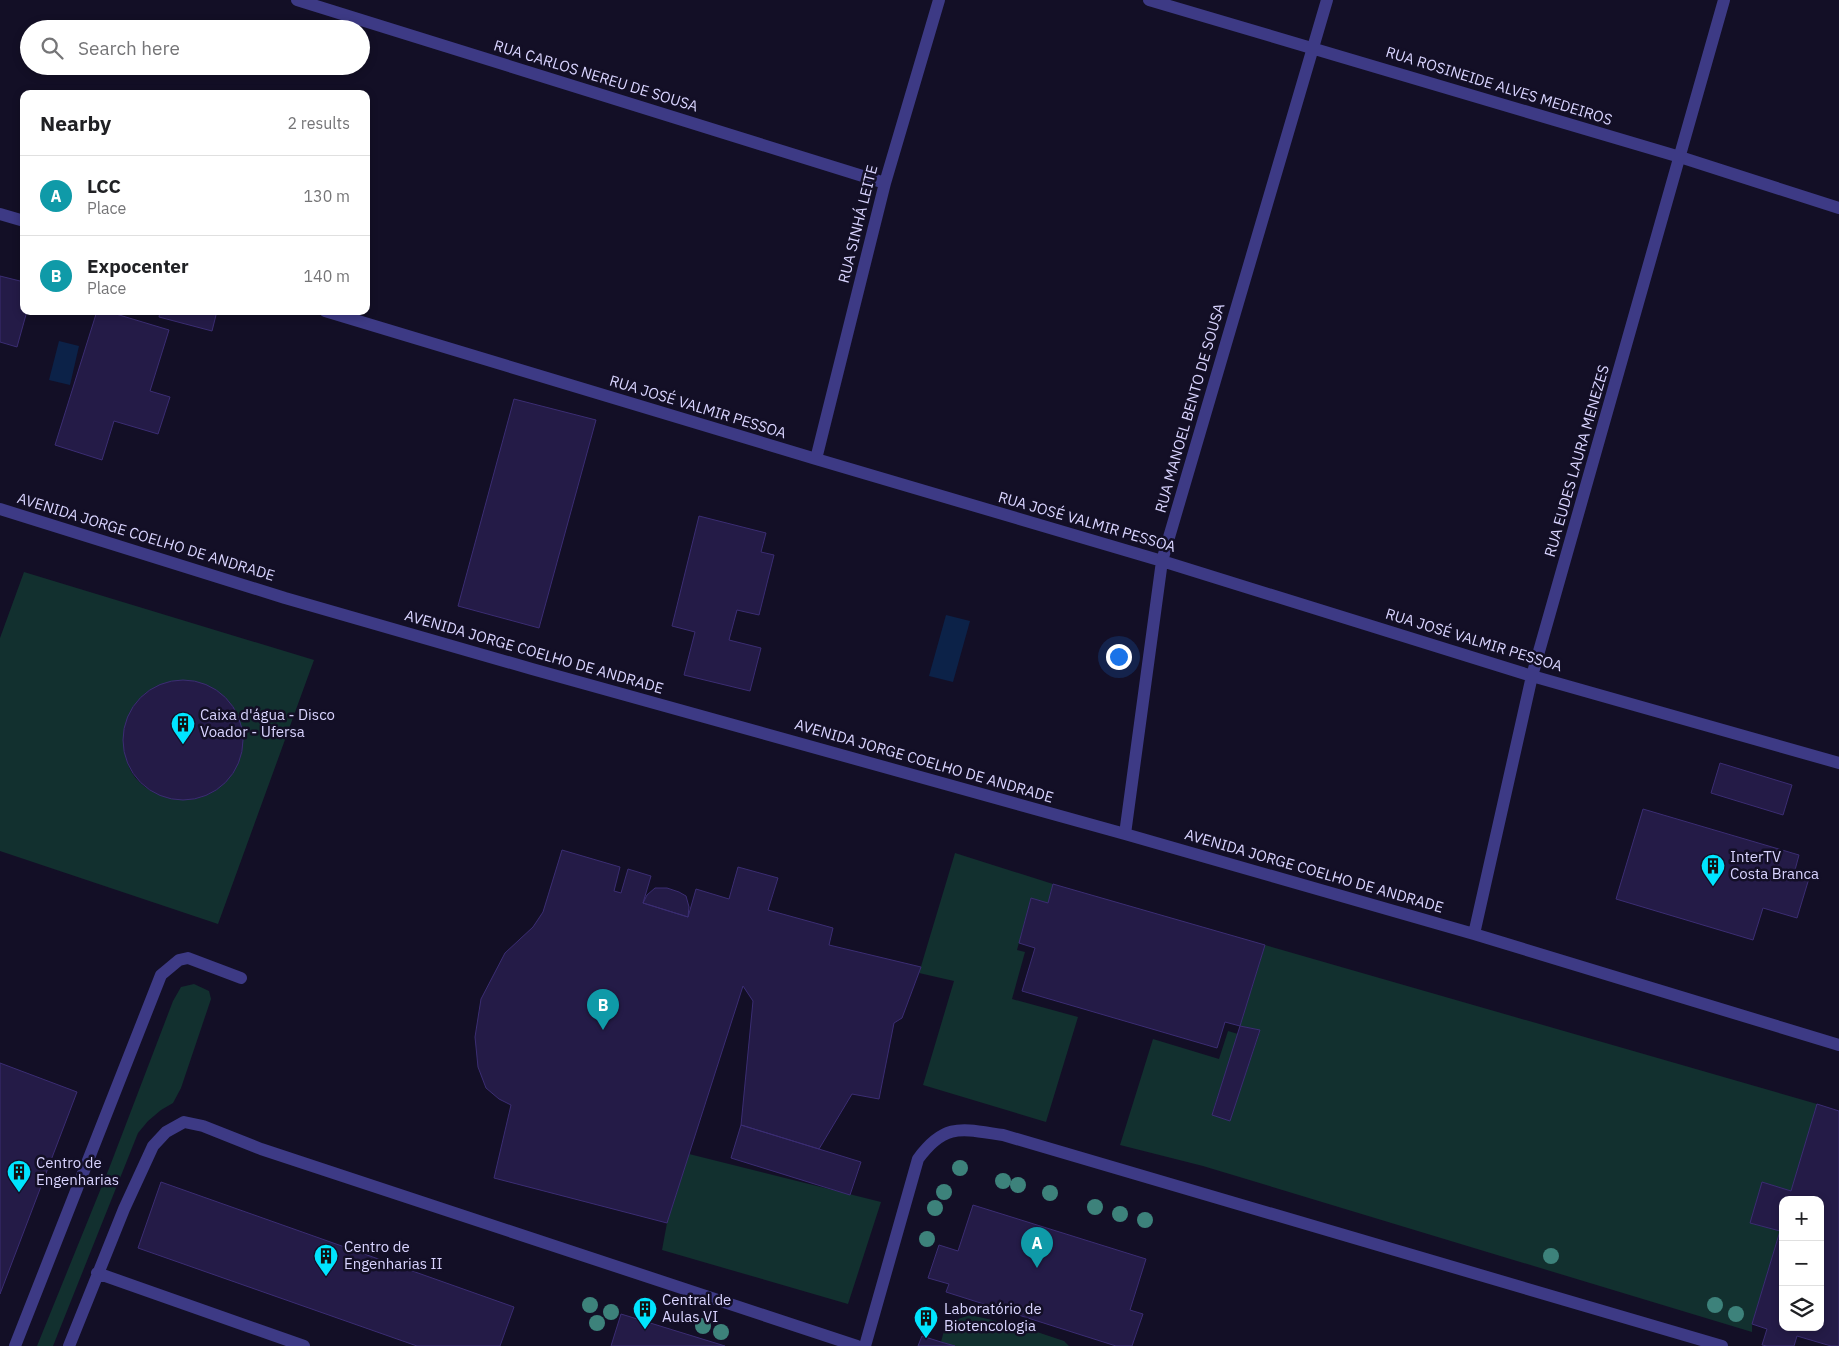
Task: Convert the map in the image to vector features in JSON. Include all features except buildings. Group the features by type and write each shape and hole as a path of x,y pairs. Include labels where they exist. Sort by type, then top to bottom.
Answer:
{"street":[{"name":"RUA CARLOS NEREU DE SOUSA","path":"296,0 360,20"},
{"name":"RUA SINHÁ LEITE","path":"816,459 885,183 939,0"},
{"name":"RUA ROSINEIDE ALVES MEDEIROS","path":"1149,0 1680,157 1839,208"},
{"name":"RUA MANOEL BENTO DE SOUSA","path":"1125,834 1162,561 1327,0"},
{"name":"RUA EUDES LAURA MENEZES","path":"1474,934 1532,676 1724,0"},
{"name":"RUA CARLOS NEREU DE SOUSA","path":"370,23 885,183"},
{"path":"0,214 20,220"},
{"name":"RUA JOSÉ VALMIR PESSOA","path":"338,315 1162,561 1532,676 1839,763"},
{"name":"AVENIDA JORGE COELHO DE ANDRADE","path":"0,509 285,598 1474,934 1839,1045"},
{"path":"16,1346 161,975 179,960 188,958 241,978"},
{"path":"69,1346 124,1208 153,1146 166,1132 184,1122 204,1126 280,1155 857,1346"},
{"path":"864,1346 918,1160 929,1144 949,1131 971,1130 1003,1135 1722,1346"},
{"path":"97,1273 304,1346"}],"green space":[{"path":"24,572 314,660 218,924 0,851 0,638","holes":["183,681 213,690 232,706 241,728 240,751 232,773 216,790 194,799 166,797 149,790 135,777 125,755 124,731 132,708 149,691 165,683"]},
{"path":"955,853 1053,884 1048,903 1031,898 1017,950 1025,952 1012,999 1078,1017 1046,1122 923,1085 954,981 919,973"},
{"path":"1265,945 1817,1104 1791,1191 1762,1182 1750,1223 1779,1231 1752,1324 1752,1332 1203,1166 1120,1145 1153,1039 1219,1059 1228,1031 1238,1034 1212,1114 1230,1120 1260,1031 1240,1026"},
{"path":"194,984 209,991 211,999 181,1088 173,1103 148,1121 138,1133 53,1346 37,1346 110,1166 173,1001 181,987"},
{"path":"689,1154 881,1202 848,1304 662,1250 667,1223"},
{"path":"970,1315 1019,1326 1064,1341 1069,1346 955,1346 941,1342 946,1323"}],"water":[{"path":"59,341 79,346 70,385 49,380"},
{"path":"946,615 970,621 953,682 929,676"}],"place":[{"name":"Caixa d'água - Disco Voador - Ufersa","path":"183,745"},
{"name":"InterTV Costa Branca","path":"1713,887"},
{"name":"Expocenter","path":"603,1030"},
{"name":"Centro de Engenharias","path":"19,1193"},
{"name":"LCC","path":"1037,1268"},
{"name":"Centro de Engenharias II","path":"326,1277"},
{"name":"Central de Aulas VI","path":"645,1330"},
{"name":"Laboratório de Biotencologia","path":"926,1339"}]}
